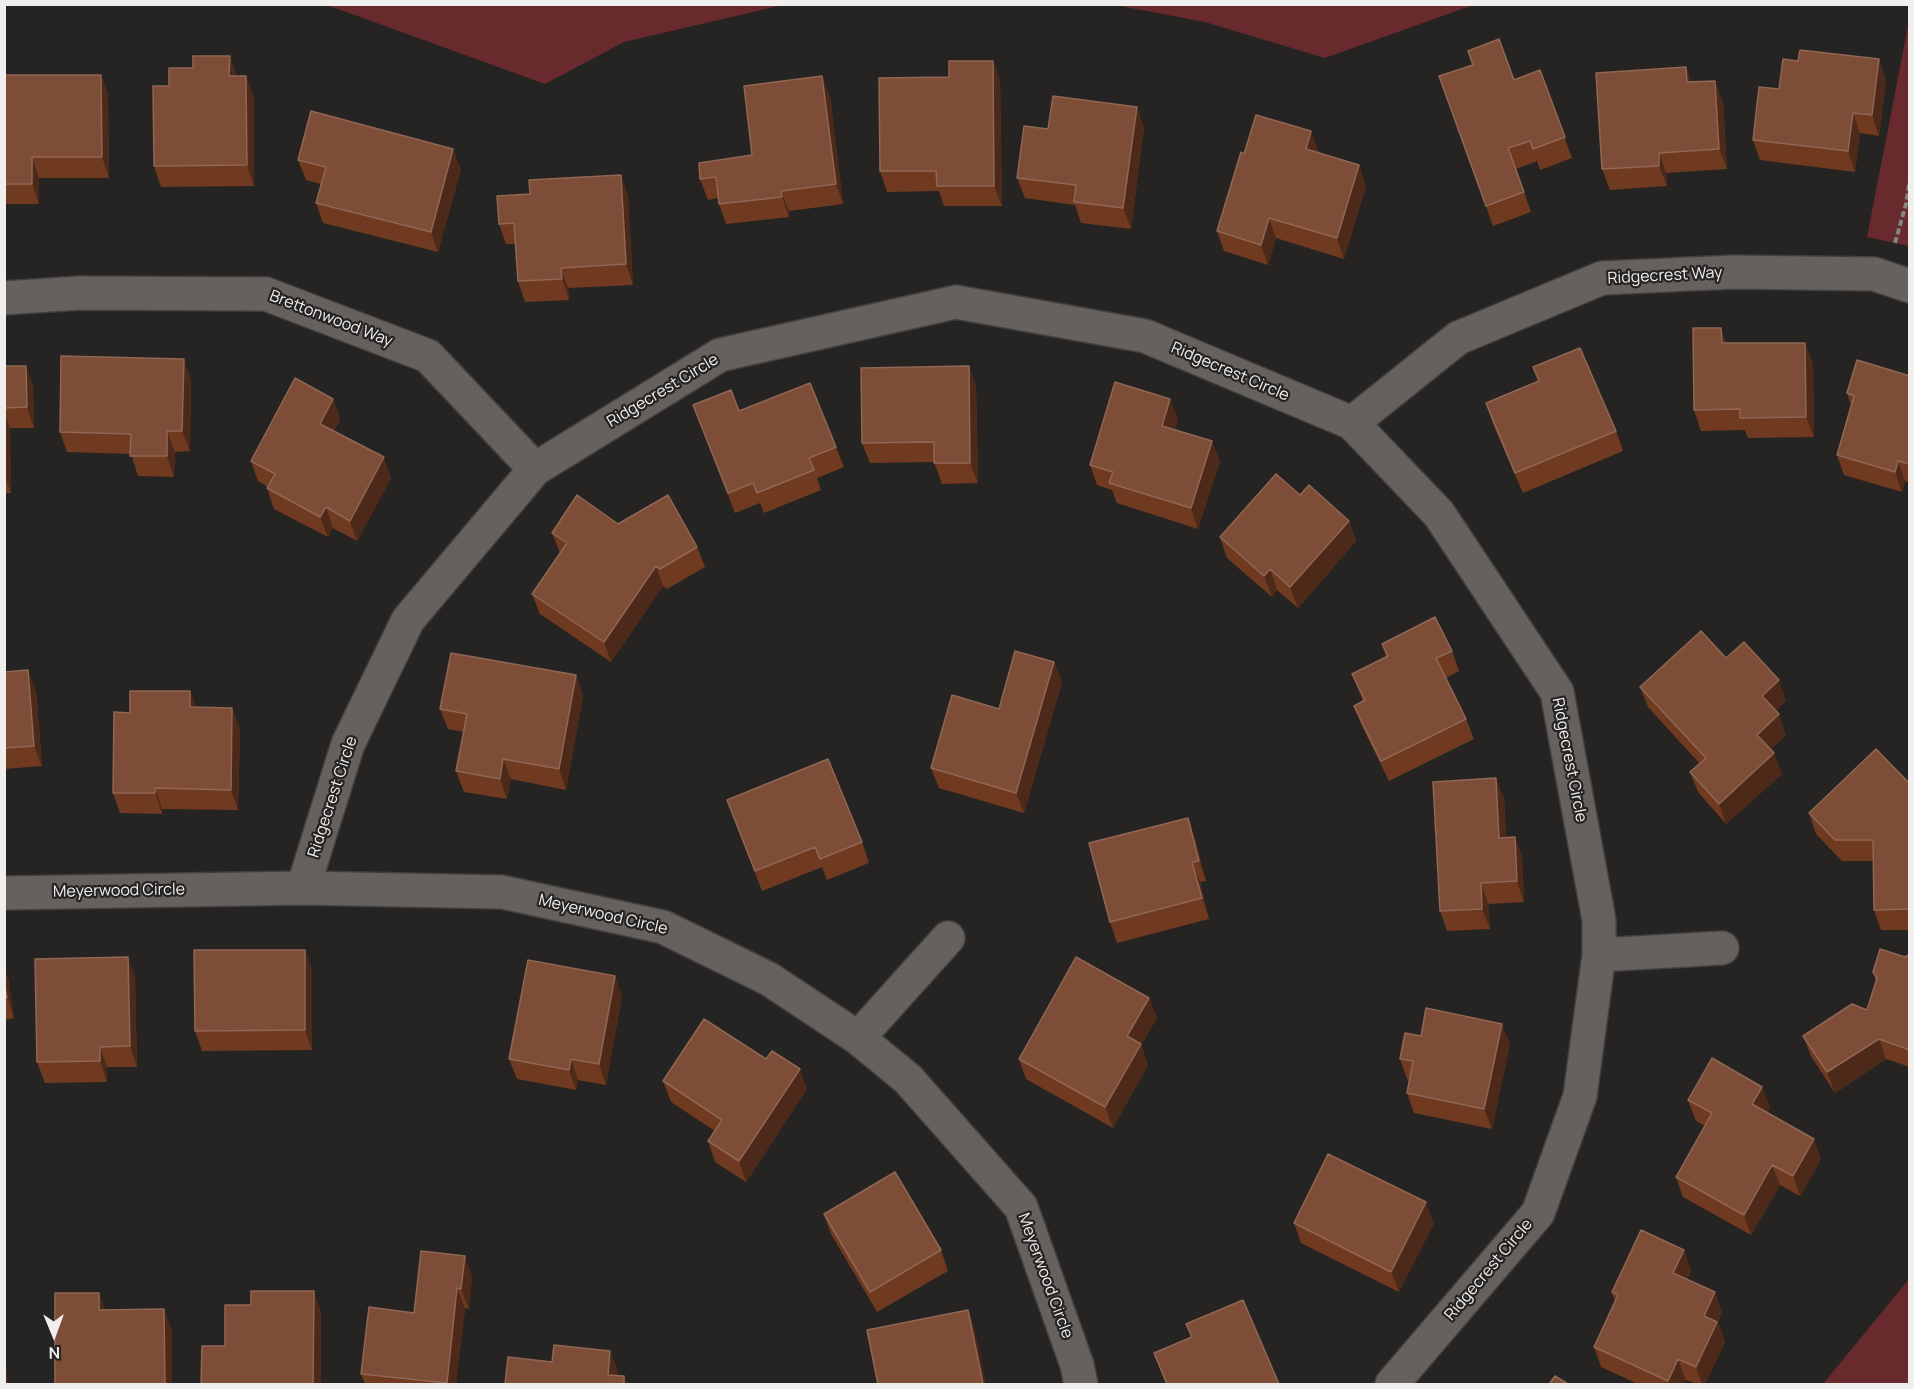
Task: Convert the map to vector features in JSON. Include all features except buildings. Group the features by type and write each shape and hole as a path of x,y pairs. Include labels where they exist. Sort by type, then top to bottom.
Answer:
{"street":[{"name":"Ridgecrest Way","path":"1353,423 1458,339 1602,279 1734,272 1874,274 1895,281"},
{"name":"Brettonwood Way","path":"4,298 80,293 266,294 428,356 535,469"},
{"name":"Ridgecrest Circle","path":"303,888 348,744 408,620 535,469 720,355 956,302 1145,336 1353,423 1439,514 1557,692 1599,920 1599,956 1580,1096 1538,1213 1392,1384"},
{"name":"Meyerwood Circle","path":"4,893 303,888 502,892 663,927 769,979 858,1038 908,1079 1021,1208 1077,1365 1081,1384"},
{"path":"858,1038 948,938"},
{"path":"1599,956 1722,948"}],"path":[{"path":"1895,281 1894,246 1906,204 1910,179"}],"shaded area":[{"path":"327,5 783,5 624,42 545,84"},
{"path":"1115,5 1473,5 1325,58 1205,22"},
{"path":"1909,21 1910,243 1909,246 1867,237"},
{"path":"1909,1279 1909,1384 1823,1384"}]}
